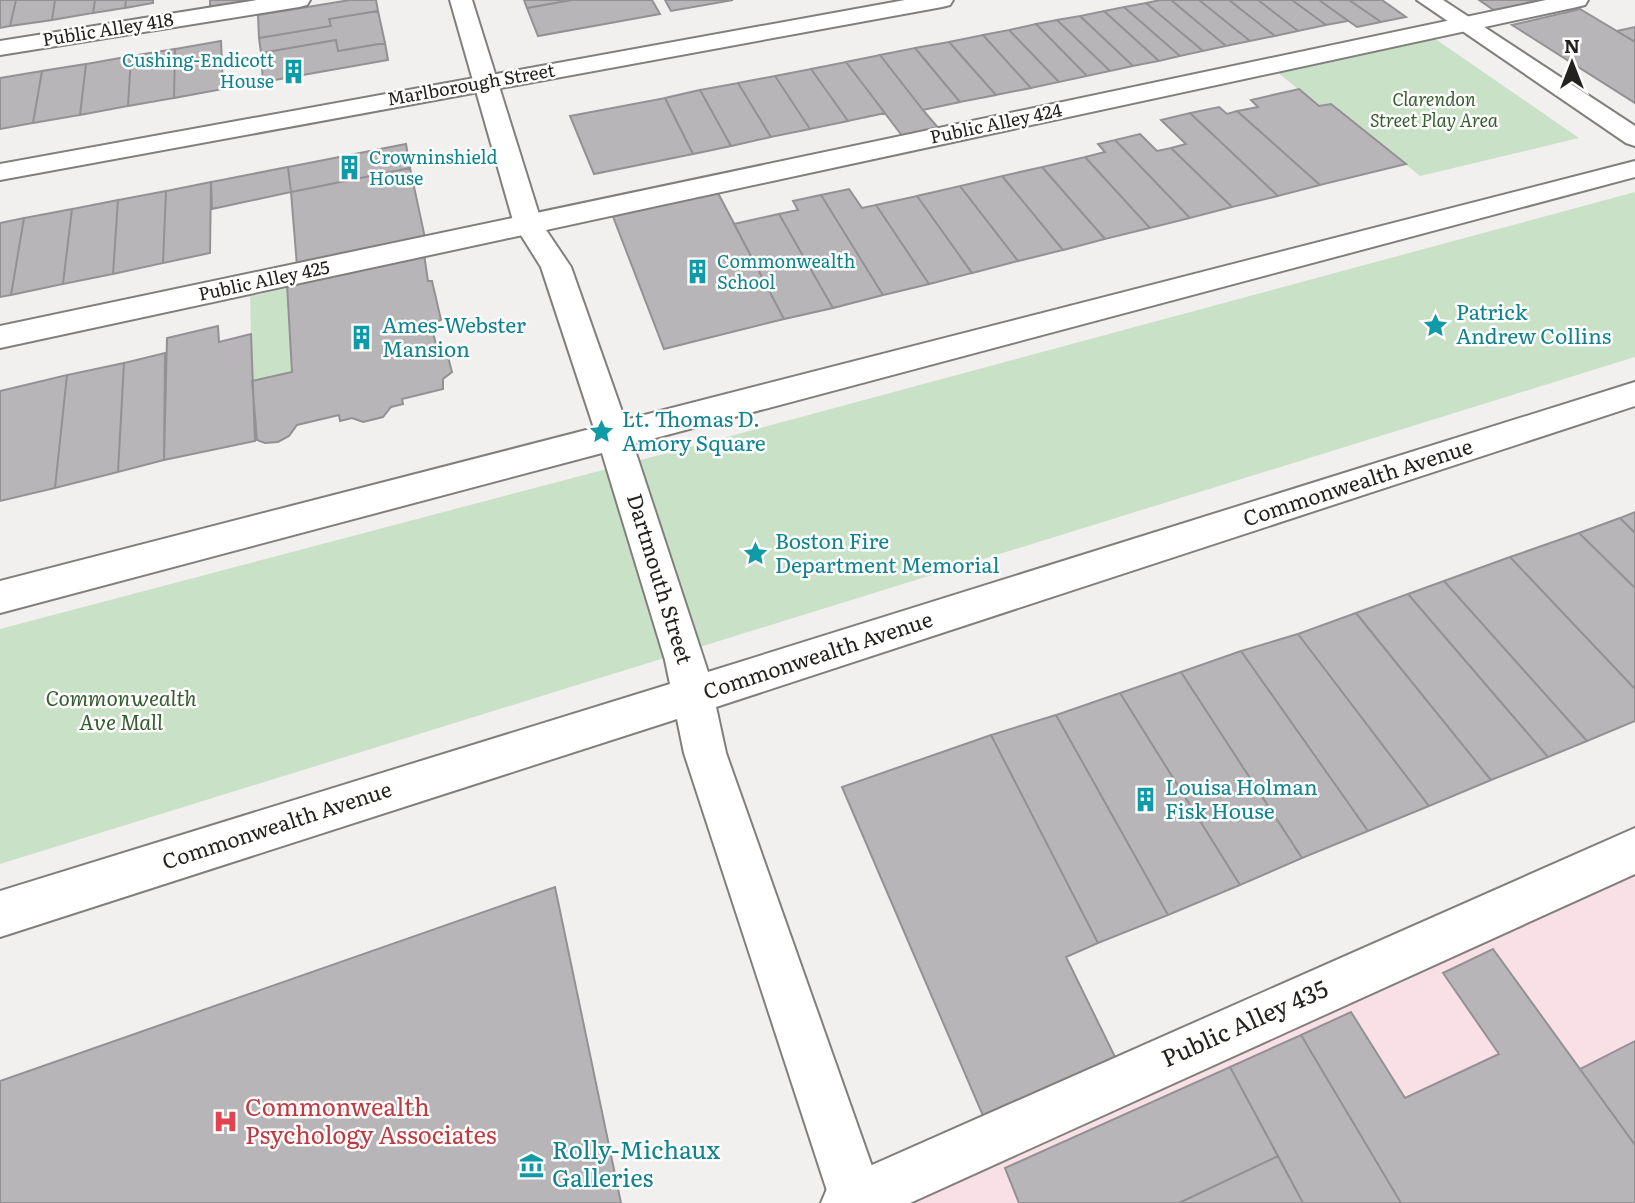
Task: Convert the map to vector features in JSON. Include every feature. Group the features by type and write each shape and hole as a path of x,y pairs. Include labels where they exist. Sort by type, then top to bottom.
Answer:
{"main road":[{"name":"Public Alley 418","path":"0,48 299,0"},
{"name":"Dartmouth Street","path":"461,0 488,82 528,224 556,267 631,489 693,695 705,752 854,1202"},
{"name":"Marlborough Street","path":"0,172 942,0"},
{"path":"1428,0 1635,138"},
{"name":"Public Alley 424","path":"528,224 1577,0"},
{"path":"0,597 1635,169"},
{"name":"Public Alley 425","path":"0,337 528,224"},
{"name":"Commonwealth Avenue","path":"0,914 1635,394"},
{"name":"Public Alley 435","path":"854,1202 1635,850"}],"shaded area":[{"path":"1635,851 1635,1203 848,1203"}],"green space":[{"name":"Clarendon Street Play Area","path":"1434,38 1579,138 1420,176 1331,104 1319,106 1277,72"},
{"name":"Commonwealth Ave Mall","path":"1635,192 1635,357 0,864 0,629 690,447"},
{"path":"287,288 292,372 252,381 250,296"}],"building":[{"path":"0,0 16,0 10,26 0,28"},
{"path":"16,0 55,0 52,20 10,26"},
{"path":"55,0 95,0 93,13 52,20"},
{"path":"95,0 126,0 125,8 93,13"},
{"path":"126,0 153,0 153,3 125,8"},
{"path":"210,0 249,0 249,4 210,11"},
{"path":"350,0 376,0 378,11 329,19 331,26 259,38 258,15"},
{"path":"524,0 572,0 527,8"},
{"path":"572,0 652,0 660,14 538,36 527,8"},
{"path":"665,0 733,0 671,11"},
{"path":"1171,0 1226,46 1203,51 1146,3"},
{"path":"1171,0 1199,0 1250,41 1226,46"},
{"path":"1199,0 1229,0 1275,36 1250,41"},
{"path":"1229,0 1258,0 1298,31 1275,36"},
{"path":"1258,0 1292,0 1326,25 1298,31"},
{"path":"1292,0 1319,0 1348,21 1326,25"},
{"path":"1319,0 1349,0 1381,22 1357,27"},
{"path":"1349,0 1382,0 1406,17 1381,22"},
{"path":"1479,0 1546,0 1495,11"},
{"path":"1146,3 1203,51 1180,56 1124,7"},
{"path":"1124,7 1180,56 1159,61 1104,11"},
{"path":"1580,9 1635,42 1635,103 1512,25"},
{"path":"378,11 385,43 338,51 336,40 261,53 259,38 331,26 329,19"},
{"path":"1104,11 1159,61 1133,66 1080,16"},
{"path":"1080,16 1133,66 1110,71 1057,20"},
{"path":"1057,20 1110,71 1087,76 1036,24"},
{"path":"1036,24 1087,76 1059,82 1009,30"},
{"path":"1635,27 1635,42 1617,31"},
{"path":"1009,30 1059,82 1031,88 983,35"},
{"path":"983,35 1031,88 996,95 949,42"},
{"name":"Cushing-Endicott House","path":"336,40 338,51 385,43 388,60 263,82 261,53"},
{"path":"221,41 223,89 174,98 175,49"},
{"path":"949,42 996,95 960,102 915,48"},
{"path":"915,48 960,102 923,110 880,55"},
{"path":"175,49 174,98 128,106 131,56"},
{"path":"880,55 939,129 903,137 846,62"},
{"path":"131,56 128,106 80,115 86,64"},
{"path":"846,62 885,113 848,121 811,69"},
{"path":"86,64 80,115 33,123 42,71"},
{"path":"811,69 848,121 810,129 775,76"},
{"path":"42,71 33,123 0,129 0,78"},
{"path":"775,76 810,129 771,137 738,83"},
{"path":"738,83 771,137 731,146 700,90"},
{"path":"1299,89 1319,106 1331,104 1406,164 1320,185 1237,111 1258,107 1251,100"},
{"path":"700,90 731,146 693,154 665,98"},
{"path":"665,98 693,154 594,174 570,116"},
{"path":"1219,107 1227,114 1237,111 1320,185 1278,196 1190,113"},
{"path":"1190,113 1278,196 1232,207 1171,148 1186,144 1161,120"},
{"path":"1140,134 1157,151 1171,148 1232,207 1190,218 1115,140"},
{"path":"1115,140 1190,218 1150,228 1085,157 1105,152 1098,144"},
{"name":"Crowninshield House","path":"406,144 410,168 291,192 288,167"},
{"path":"1085,157 1150,228 1105,239 1042,167"},
{"path":"288,167 291,192 212,209 211,182"},
{"path":"1042,167 1105,239 1063,250 1002,176"},
{"path":"410,168 425,238 297,266 291,192"},
{"path":"1002,176 1063,250 1018,261 960,186"},
{"path":"211,182 210,253 163,263 166,191"},
{"path":"960,186 1018,261 972,273 917,196"},
{"path":"849,189 862,208 876,205 929,284 883,295 821,195"},
{"path":"166,191 163,263 113,274 118,200"},
{"name":"Commonwealth School","path":"718,193 784,319 664,349 612,214"},
{"path":"821,195 883,295 833,308 779,214 798,210 793,201"},
{"path":"917,196 972,273 929,284 876,205"},
{"path":"118,200 113,274 63,284 72,209"},
{"path":"72,209 63,284 11,295 24,218"},
{"path":"779,214 833,308 784,319 734,224"},
{"path":"24,218 11,295 0,297 0,223"},
{"name":"Ames-Webster Mansion","path":"424,254 428,281 432,281 441,320 431,324 438,353 448,357 452,372 443,379 443,389 402,399 403,404 391,407 383,417 363,422 352,418 340,421 339,415 297,425 289,436 278,442 265,443 257,440 252,381 292,372 287,284"},
{"path":"218,326 219,342 251,334 255,441 164,460 167,338"},
{"path":"165,353 164,460 118,472 124,363"},
{"path":"124,363 118,472 55,488 67,375"},
{"path":"67,375 55,488 0,501 0,391"},
{"path":"1635,512 1635,533 1620,518"},
{"path":"1620,518 1635,533 1635,588 1579,533"},
{"path":"1579,533 1635,588 1635,689 1510,557"},
{"path":"1510,557 1635,689 1635,721 1587,741 1444,581"},
{"path":"1444,581 1587,741 1548,757 1408,594"},
{"path":"1408,594 1548,757 1491,780 1356,613"},
{"path":"1356,613 1491,780 1429,806 1298,634"},
{"path":"1298,634 1429,806 1368,831 1241,651"},
{"path":"1241,651 1368,831 1302,858 1181,672"},
{"path":"1181,672 1302,858 1240,885 1120,693"},
{"name":"Louisa Holman Fisk House","path":"1120,693 1240,885 1168,915 1056,715"},
{"path":"1056,715 1168,915 1098,943 991,735"},
{"path":"991,735 1098,943 1066,957 1119,1065 987,1125 842,787"},
{"path":"555,887 621,1203 0,1203 0,1081"},
{"path":"1493,949 1635,1145 1635,1203 1401,1203 1301,1035 1351,1012 1405,1098 1499,1054 1443,973"},
{"path":"1301,1035 1401,1203 1303,1203 1230,1067"},
{"path":"1635,1041 1635,1145 1580,1069"},
{"path":"1230,1067 1278,1156 1179,1203 1019,1203 1005,1168"},
{"path":"1278,1156 1303,1203 1179,1203"}],"place":[{"name":"Cushing-Endicott House","path":"294,71"},
{"name":"Crowninshield House","path":"349,168"},
{"name":"Commonwealth School","path":"697,272"},
{"name":"Patrick Andrew Collins","path":"1436,325"},
{"name":"Ames-Webster Mansion","path":"362,338"},
{"name":"Lt. Thomas D. Amory Square","path":"602,432"},
{"name":"Boston Fire Department Memorial","path":"755,554"},
{"name":"Louisa Holman Fisk House","path":"1145,800"},
{"name":"Commonwealth Psychology Associates","path":"225,1122"},
{"name":"Rolly-Michaux Galleries","path":"532,1165"}]}
